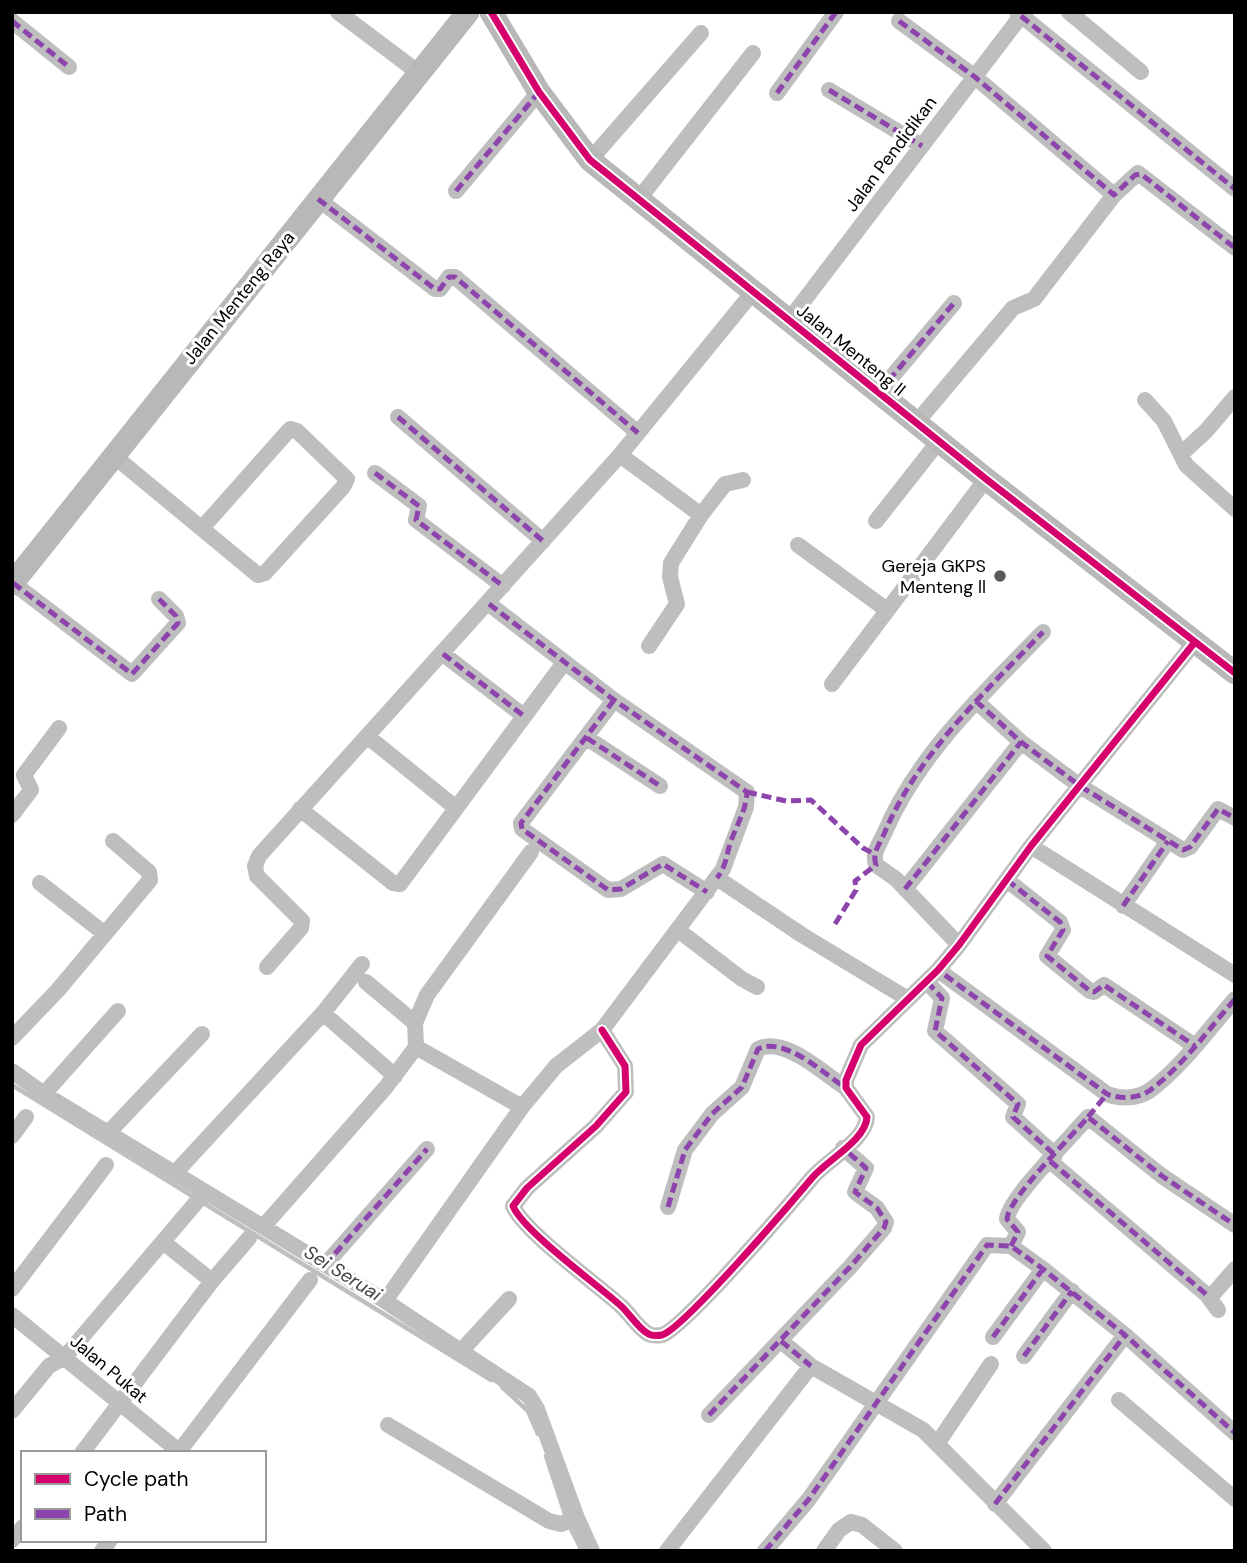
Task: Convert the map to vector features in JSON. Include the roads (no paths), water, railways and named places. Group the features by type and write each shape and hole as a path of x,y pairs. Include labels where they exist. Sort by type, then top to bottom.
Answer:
{"street":[{"path":"338,12 419,73"},
{"name":"Jalan Menteng Raya","path":"13,584 468,12"},
{"name":"Jalan Menteng II","path":"491,12 539,92 590,160 986,479 1235,673"},
{"path":"777,93 836,12"},
{"path":"1069,12 1141,72"},
{"path":"1021,13 1235,189"},
{"name":"Jalan Pendidikan","path":"789,320 1021,13"},
{"path":"12,20 69,67"},
{"path":"899,21 975,77 1114,195"},
{"path":"590,160 701,33"},
{"path":"638,200 753,53"},
{"path":"830,90 922,146"},
{"path":"456,191 539,92"},
{"path":"916,423 1013,308 1034,299 1114,195 1136,174 1141,174 1235,248"},
{"path":"318,199 435,289 440,289 449,276 455,277 638,433"},
{"path":"267,967 301,928 302,921 257,876 256,866 260,856 620,455 753,292"},
{"path":"879,392 954,303"},
{"path":"1181,454 1206,431 1235,397"},
{"path":"1144,400 1164,421 1193,472 1235,509"},
{"path":"398,417 543,541"},
{"path":"114,456 203,527 248,569 262,575 343,487 347,479 297,431 290,429 203,527"},
{"path":"876,522 939,440"},
{"path":"620,455 701,515"},
{"path":"375,473 419,506 416,520 503,586"},
{"path":"832,684 986,479"},
{"path":"649,646 677,604 670,577 671,563 701,515 725,484 743,480"},
{"path":"798,545 887,610"},
{"path":"13,584 132,674 178,623 176,616 159,599"},
{"path":"385,1301 522,1107 556,1066 602,1030 707,892 729,858 732,839 746,807 747,792 564,664 489,604"},
{"path":"959,945 905,889 876,864 874,854 903,793 976,702 1043,632"},
{"path":"846,1088 848,1070 862,1045 932,976 959,945 1031,846 1195,642"},
{"path":"443,654 524,716"},
{"path":"300,809 398,885 564,664"},
{"path":"614,700 521,823 522,829 603,889 621,889 663,864 707,892"},
{"path":"976,702 1021,742 1080,786 1185,850 1191,847 1218,809 1235,818"},
{"path":"12,815 31,790 24,775 59,727"},
{"path":"367,736 456,808"},
{"path":"587,738 660,786"},
{"path":"905,889 1021,742"},
{"path":"12,1038 58,990 151,876 113,841"},
{"path":"1123,906 1168,841"},
{"path":"1031,846 1235,975"},
{"path":"263,1227 396,1076 416,1047 415,1023 427,995 531,852"},
{"path":"717,878 802,935 908,999"},
{"path":"1007,880 1060,922 1063,930 1047,956 1092,993 1104,985 1195,1046"},
{"path":"40,883 105,934"},
{"path":"678,930 742,979 757,987"},
{"path":"175,1173 323,1013 362,964"},
{"path":"932,976 1107,1094 1121,1098 1149,1091 1195,1046 1235,999"},
{"path":"932,976 942,998 936,1031 1018,1104 1013,1117 1053,1158 1207,1295 1218,1310"},
{"path":"366,982 415,1023"},
{"path":"44,1094 118,1012"},
{"path":"323,1013 396,1076"},
{"path":"602,1030 625,1066 626,1092 596,1126 527,1188 513,1206 548,1244 622,1307 649,1335 665,1334 673,1327 739,1261 814,1175 859,1135 867,1125 864,1109 846,1088 790,1052 771,1046 758,1049 741,1087 712,1114 685,1150 668,1208"},
{"path":"110,1132 202,1034"},
{"path":"416,1047 522,1107"},
{"path":"12,1071 44,1094 175,1173 199,1198 263,1227 462,1350 528,1396 537,1409 570,1521 592,1551"},
{"path":"1012,1246 1017,1232 1008,1222 1008,1213 1028,1184 1107,1094"},
{"path":"12,1136 26,1117"},
{"path":"1088,1117 1162,1176 1235,1225"},
{"path":"709,1415 872,1244 886,1222 877,1208 855,1192 866,1168 843,1148"},
{"path":"325,1265 428,1149"},
{"path":"12,1289 106,1166"},
{"path":"12,1411 49,1366 65,1357 199,1198"},
{"path":"84,1451 212,1281 249,1238"},
{"path":"163,1242 212,1281"},
{"path":"765,1551 808,1499 980,1251 992,1244 1012,1246 1043,1269 1125,1335 1235,1433"},
{"path":"993,1337 1043,1269"},
{"path":"1207,1295 1214,1293 1235,1269"},
{"path":"180,1451 310,1280"},
{"path":"1024,1356 1072,1292"},
{"path":"462,1350 509,1299"},
{"name":"Jalan Pukat","path":"12,1315 178,1451"},
{"path":"995,1504 1125,1335"},
{"path":"781,1341 811,1366 911,1421 1044,1551"},
{"path":"937,1444 991,1364"},
{"path":"667,1551 811,1366"},
{"path":"1119,1401 1235,1499"},
{"path":"388,1425 509,1499 570,1521"},
{"path":"824,1551 839,1531 851,1522 862,1525 895,1551"}],"waterway":[{"name":"Sei Seruai","path":"12,1085 491,1380"},
{"name":"Sei Seruai","path":"502,1387 528,1411 538,1434"},
{"name":"Sei Seruai","path":"546,1456 566,1517"},
{"name":"Sei Seruai","path":"569,1525 582,1551"}],"place":[{"name":"Gereja GKPS Menteng ll","path":"1000,576"}]}
